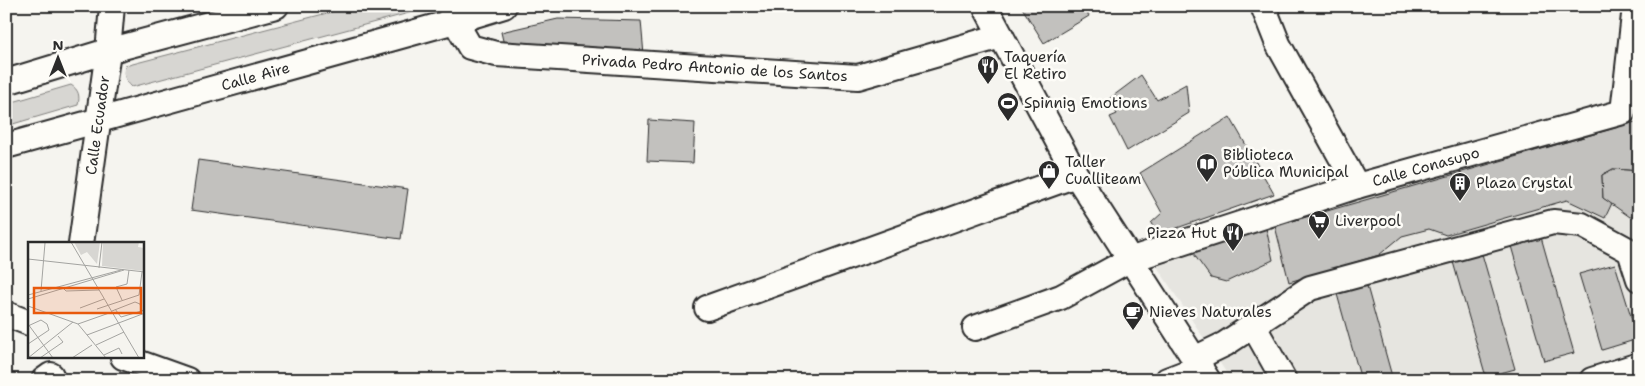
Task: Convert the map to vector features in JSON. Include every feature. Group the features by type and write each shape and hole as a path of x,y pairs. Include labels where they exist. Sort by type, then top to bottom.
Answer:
{"street":[{"name":"Calle Ecuador","path":"81,242 108,51 112,6"},
{"path":"6,82 108,51 276,6"},
{"name":"Calle Aire","path":"6,146 98,121 453,14 504,6"},
{"path":"985,6 1076,175 1129,260 1202,368"},
{"path":"1263,6 1278,44 1356,186"},
{"name":"Calle Conasupo","path":"975,328 1061,297 1129,260 1356,186 1623,112 1636,6"},
{"name":"Privada Pedro Antonio de los Santos","path":"453,14 470,47 496,54 858,77 1001,36"},
{"path":"706,308 1076,175"},
{"path":"1167,380 1202,368 1225,344 1310,288 1553,222 1582,225 1630,251 1639,279"},
{"path":"6,314 28,323"},
{"path":"1253,325 1284,380"},
{"path":"126,358 187,380"},
{"path":"1592,380 1639,365"}],"shaded area":[{"path":"354,6 425,6 424,9 132,87 125,78 125,66"},
{"path":"71,85 78,94 78,105 6,126 6,104"},
{"path":"1639,88 1639,380 1231,380 1152,259 1635,116"}],"building":[{"path":"1021,6 1083,6 1089,16 1044,43"},
{"path":"558,19 641,21 644,55 504,45 501,32"},
{"path":"1141,75 1157,100 1186,84 1189,113 1127,151 1110,117 1117,114 1109,99"},
{"name":"Biblioteca Pública Municipal","path":"1230,117 1274,194 1157,235 1151,223 1162,213 1140,173"},
{"path":"649,120 695,123 693,163 647,161"},
{"name":"Plaza Crystal","path":"1639,121 1639,171 1613,169 1602,175 1603,198 1612,203 1605,218 1567,200 1446,235 1429,229 1402,236 1379,255 1289,282 1275,226"},
{"path":"198,160 408,189 401,239 191,210"},
{"path":"1613,169 1639,171 1639,217 1630,217 1603,198 1602,175"},
{"name":"Pizza Hut","path":"1266,228 1273,260 1226,282 1211,278 1195,256 1195,248"},
{"path":"1539,230 1574,353 1544,361 1509,239"},
{"path":"1480,247 1515,369 1486,377 1451,255"},
{"path":"1615,264 1638,339 1602,350 1579,274"},
{"path":"1365,279 1393,380 1361,380 1335,287"}],"place":[{"name":"Taquería El Retiro","path":"988,85"},
{"name":"Spinnig Emotions","path":"1008,122"},
{"name":"Biblioteca Pública Municipal","path":"1207,183"},
{"name":"Taller Cualliteam","path":"1049,190"},
{"name":"Plaza Crystal","path":"1460,202"},
{"name":"Liverpool","path":"1319,240"},
{"name":"Pizza Hut","path":"1233,252"},
{"name":"Nieves Naturales","path":"1133,331"}]}
